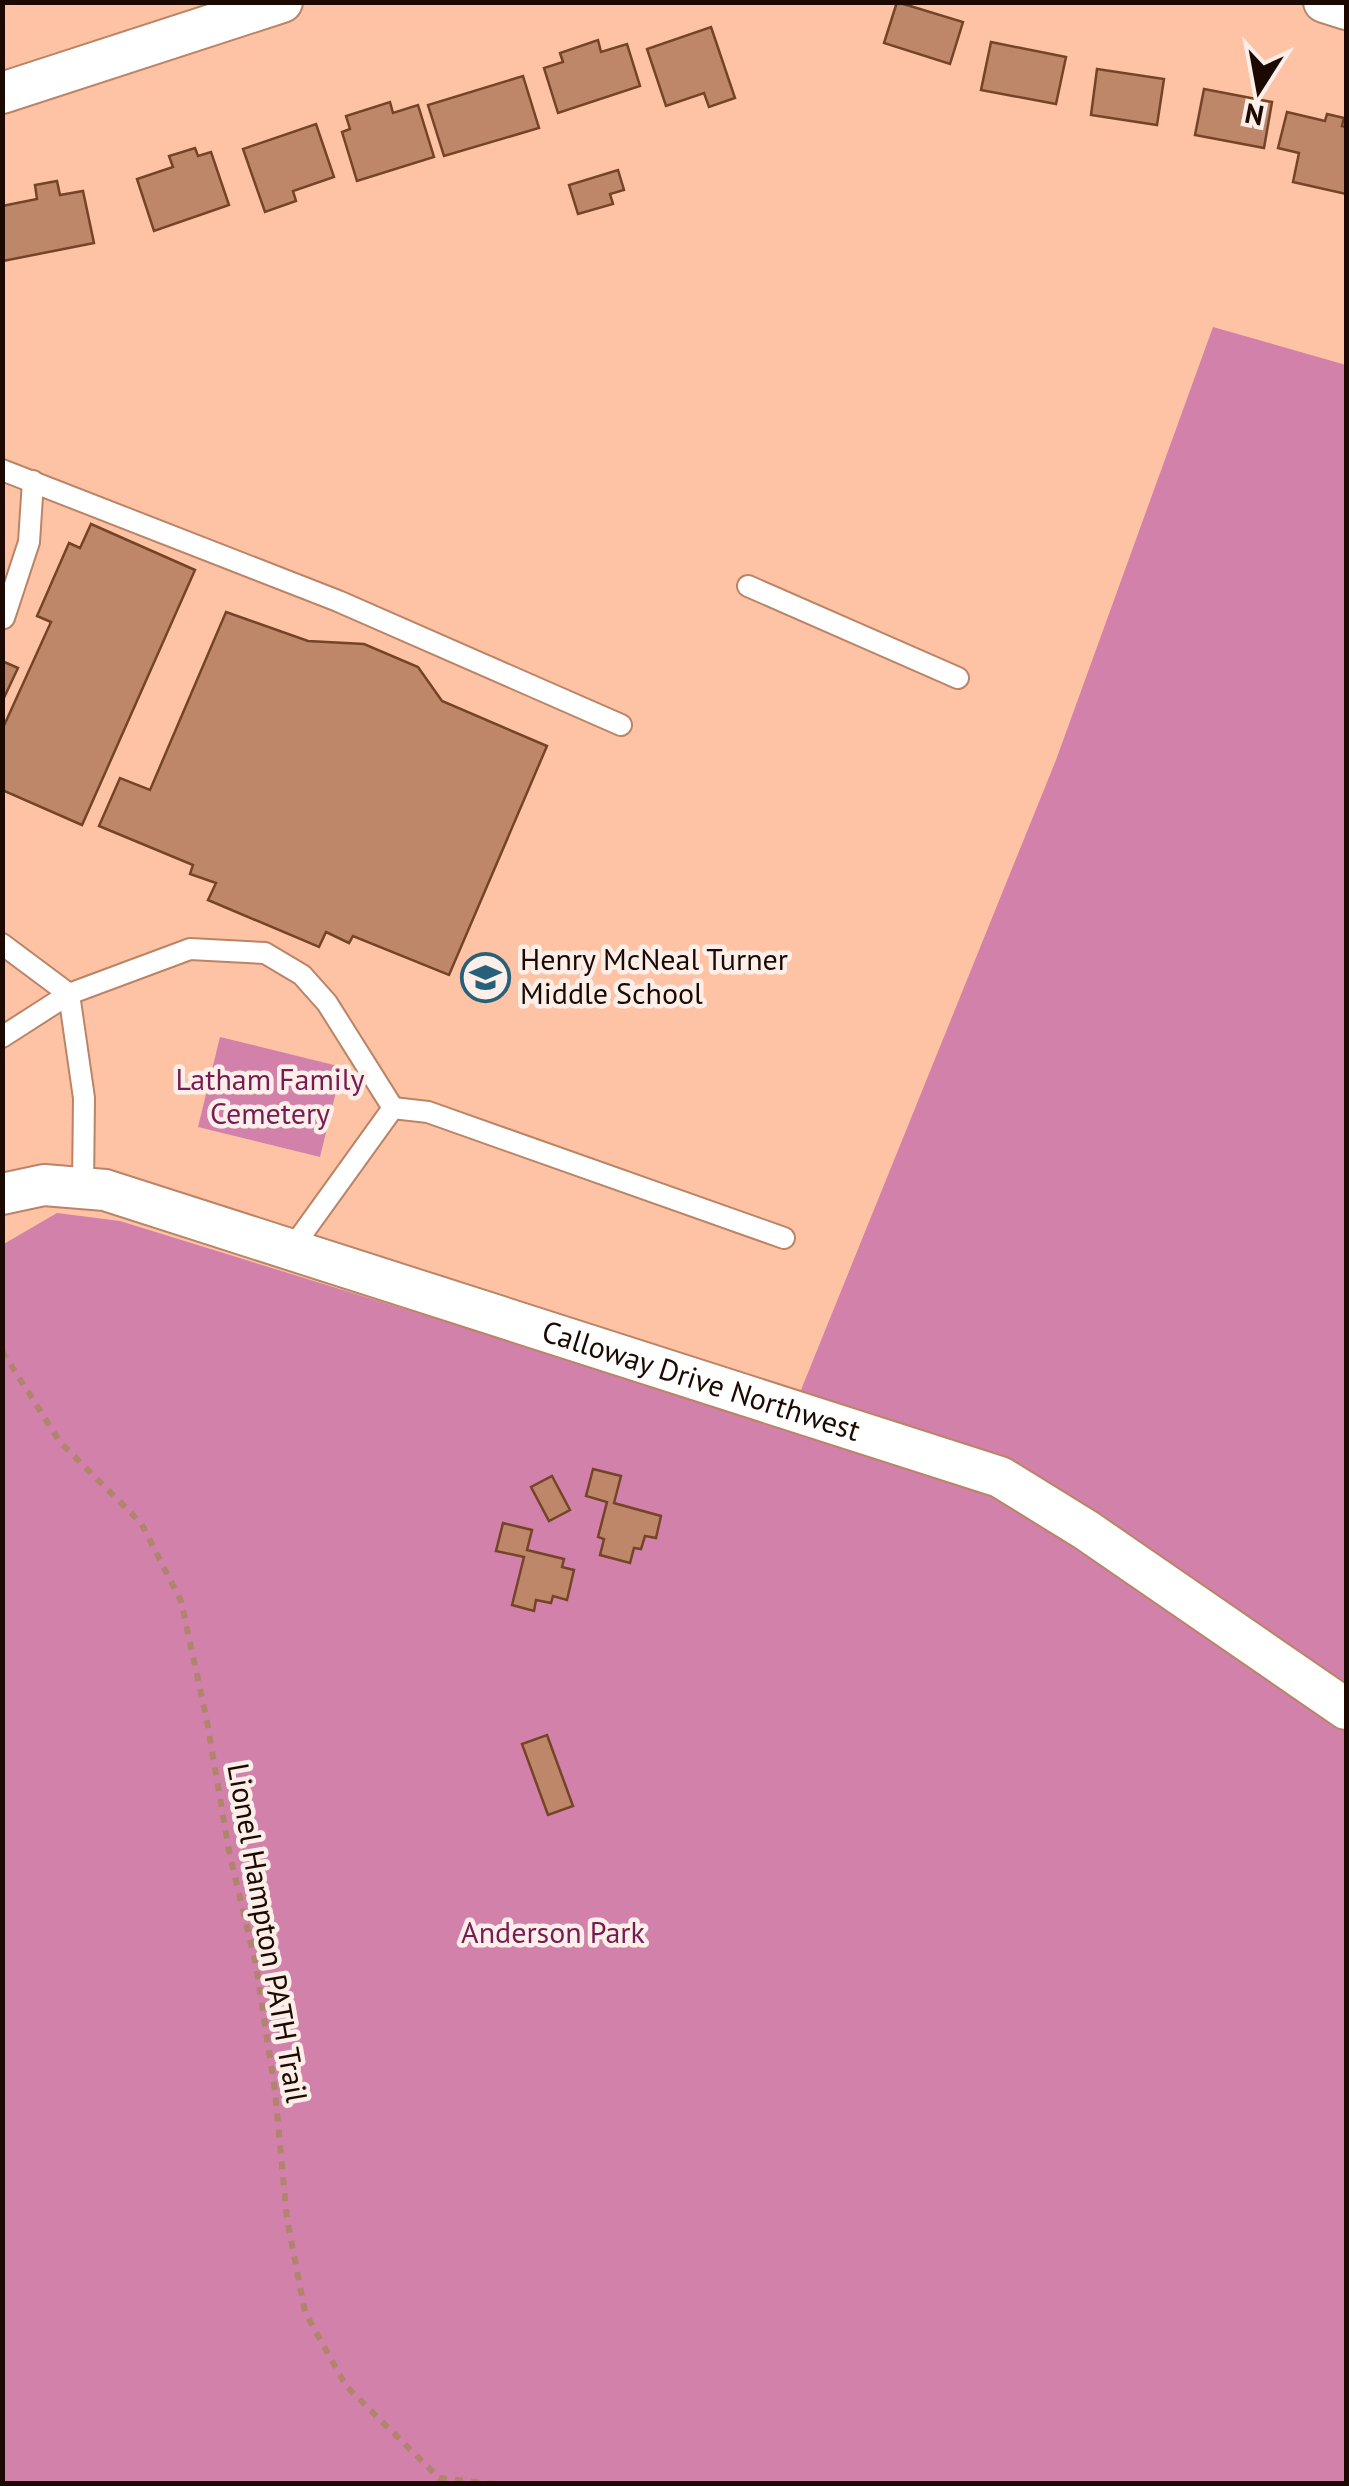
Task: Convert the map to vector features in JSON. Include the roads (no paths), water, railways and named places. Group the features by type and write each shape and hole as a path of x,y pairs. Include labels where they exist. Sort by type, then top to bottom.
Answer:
{"street":[{"path":"2,93 282,2"},
{"path":"1324,2 1346,9"},
{"name":"Calloway Drive Northwest","path":"2,1194 44,1185 104,1190 1000,1477 1086,1530 1346,1708"}],"lane":[{"path":"2,470 338,601 621,724"},
{"path":"4,618 29,542 33,481"},
{"path":"748,586 958,678"},
{"path":"2,944 69,994 84,1098 83,1188"},
{"path":"2,1037 69,994 190,949 266,953 302,976 328,1003 393,1108"},
{"path":"393,1108 428,1112 784,1238"},
{"path":"290,1251 393,1108"}],"place":[{"name":"Henry McNeal Turner Middle School","path":"485,977"}],"park label":[{"name":"Latham Family Cemetery","path":"270,1097"},
{"name":"Anderson Park","path":"553,1933"}]}
